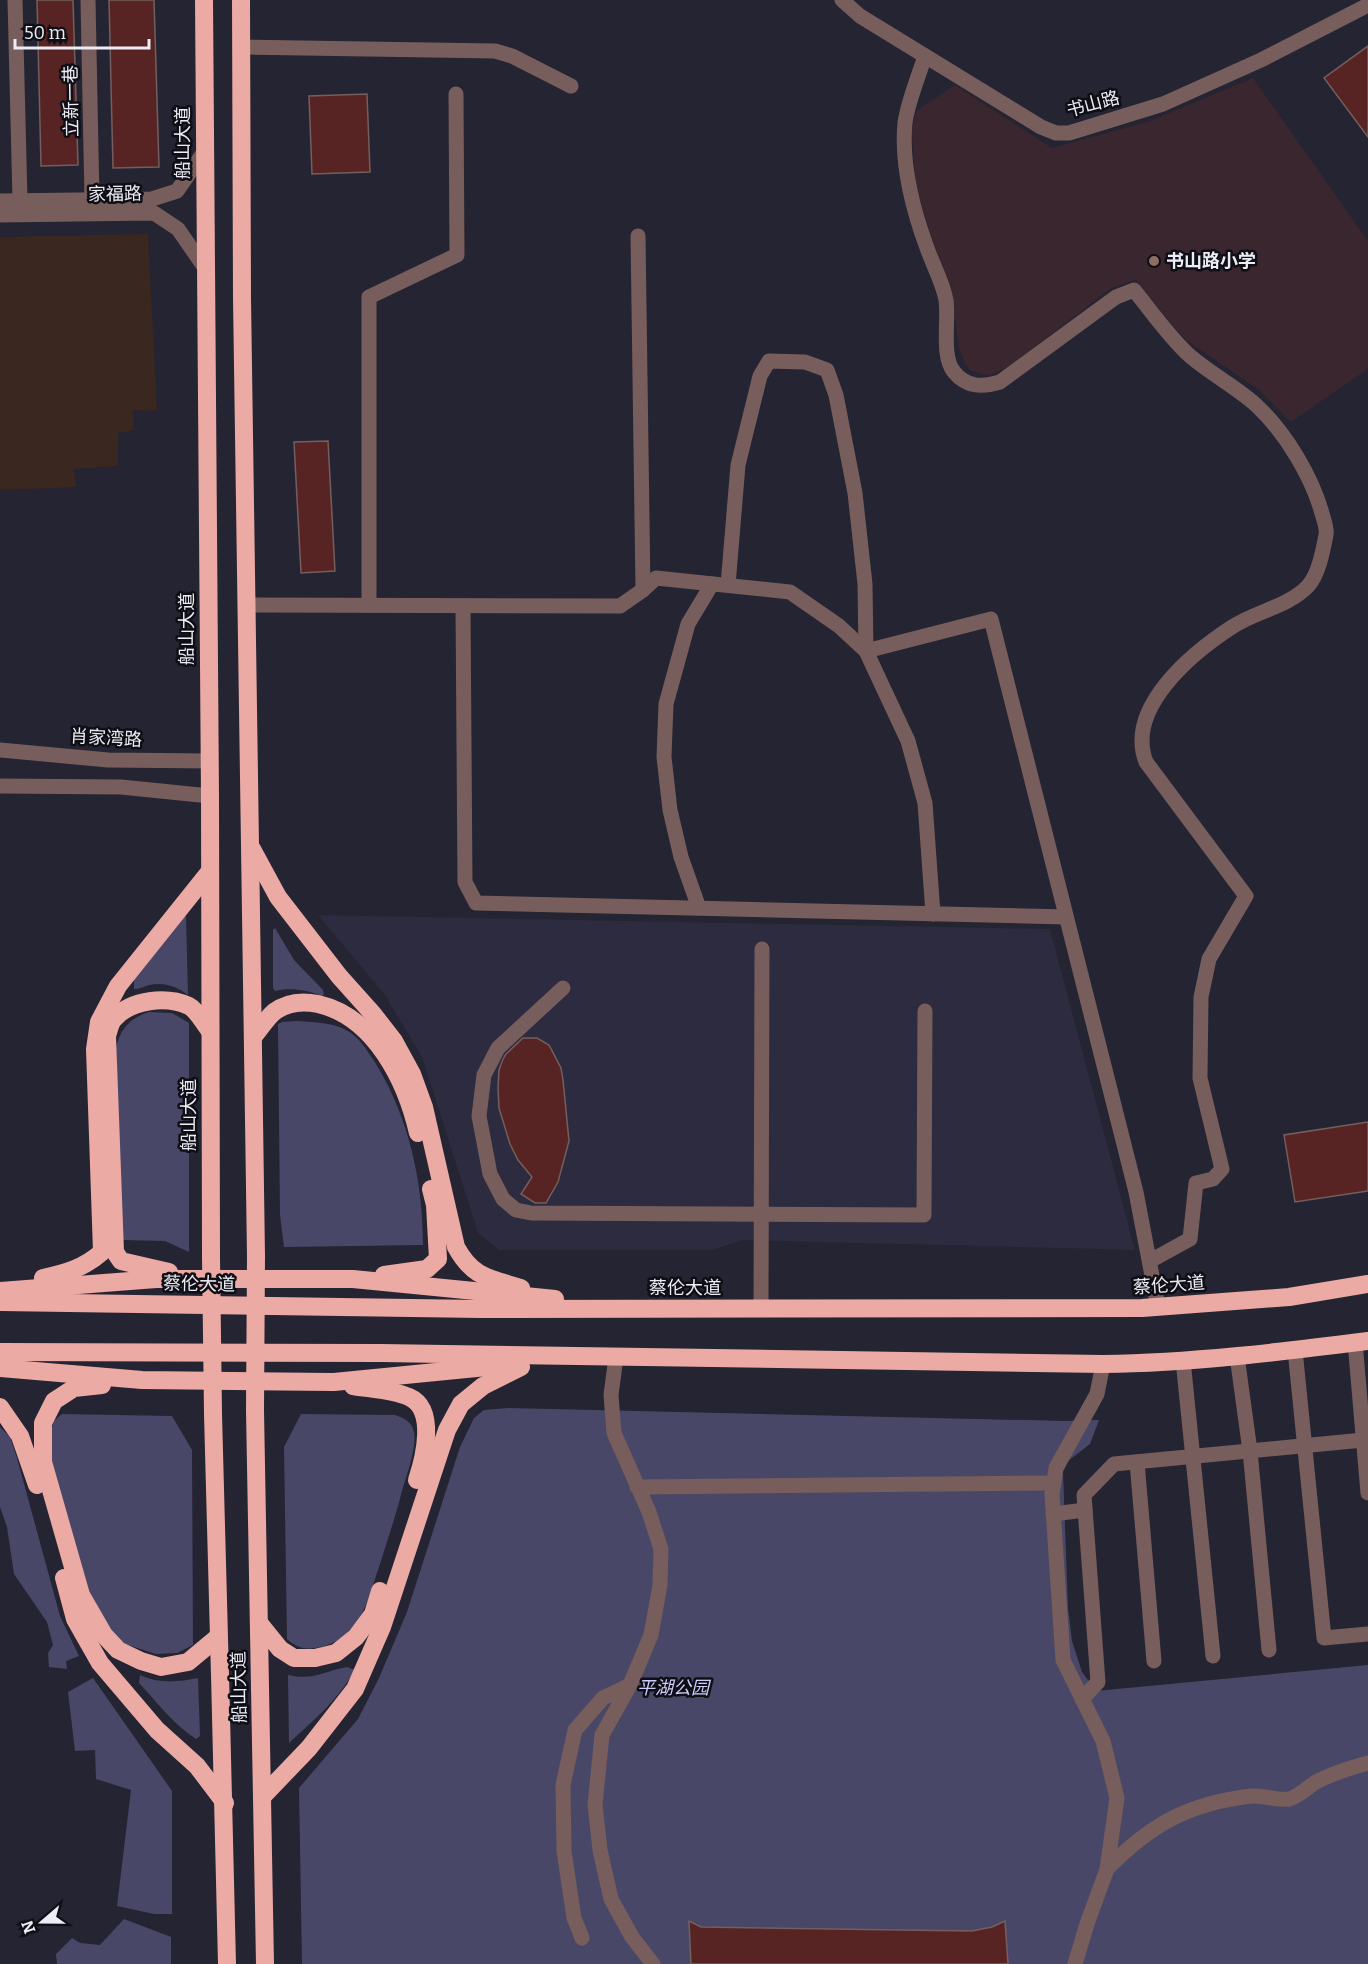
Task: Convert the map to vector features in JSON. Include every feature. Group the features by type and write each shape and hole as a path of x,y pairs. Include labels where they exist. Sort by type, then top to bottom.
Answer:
{"highway":[{"name":"船山大道","path":"204,0 211,1257 227,1964"},
{"path":"241,0 253,1037"},
{"path":"250,847 278,897 339,976 394,1041 412,1074 424,1107 456,1247 465,1263 480,1275 554,1299"},
{"path":"0,1290 75,1271 90,1263 102,1252 95,1048 99,1022 118,986 210,871"},
{"path":"198,1279 121,1261 115,1252 107,1036 112,1021 122,1011 147,1002 167,1000 191,1007 210,1031"},
{"path":"253,1037 274,1012 293,1003 312,1003 329,1007 352,1019 374,1039 396,1073 414,1114 435,1205 438,1259 427,1269 353,1279"},
{"name":"船山大道","path":"253,1037 256,1256 255,1410 265,1964"},
{"path":"0,1290 156,1279 353,1279 652,1309"},
{"name":"蔡伦大道","path":"0,1302 482,1310 1158,1307 1289,1297 1368,1284"},
{"path":"0,1352 381,1353 1150,1364 1361,1342"},
{"path":"0,1368 142,1380 334,1383 591,1356"},
{"path":"262,1797 309,1748 355,1689 382,1627 447,1430 461,1404 483,1386 530,1362"},
{"path":"142,1380 74,1388 54,1401 43,1423 43,1462 81,1595 104,1635 118,1650 141,1661 160,1666 189,1662 218,1637"},
{"path":"259,1623 280,1649 294,1658 315,1658 336,1653 356,1637 373,1614 424,1457 427,1432 422,1411 411,1398 334,1383"},
{"path":"0,1407 21,1436 32,1466 75,1619 80,1628 100,1663 157,1730 197,1766 225,1803"}],"street":[{"path":"15,0 20,201"},
{"name":"立新一巷","path":"88,0 92,200"},
{"name":"书山路","path":"842,0 860,16 1041,127 1056,133 1069,133 1163,104 1261,60 1368,4"},
{"path":"241,47 495,51 512,56 571,86"},
{"path":"925,56 905,122 907,181 923,237 946,298 947,354 954,373 969,384 985,387 1000,382 1116,297 1134,290 1172,337 1190,355 1256,405 1293,450 1318,496 1327,531 1320,562 1310,585 1291,600 1233,626 1186,663 1168,680 1148,713 1142,733 1142,751 1146,762 1246,896 1209,959 1201,997 1200,1078 1222,1169 1213,1179 1196,1183 1190,1239 1149,1261"},
{"path":"369,605 369,297 457,255 456,94"},
{"name":"家福路","path":"0,201 152,200 177,191 204,152"},
{"name":"家福路","path":"0,215 154,213 178,229 205,268"},
{"path":"638,236 643,590"},
{"path":"728,585 738,465 760,376 769,361 805,362 828,370 836,395 855,493 865,584 866,651"},
{"path":"247,605 620,606 656,578 790,592 839,626 866,651 908,741 925,802 931,859 933,914"},
{"path":"699,908 681,857 670,810 664,757 666,704 688,624 712,584"},
{"path":"463,606 465,882 476,903 1066,917"},
{"path":"866,651 991,619 1136,1192 1158,1307"},
{"name":"肖家湾路","path":"0,750 108,760 210,760"},
{"path":"0,786 121,787 210,796"},
{"path":"761,1309 762,949"},
{"path":"563,988 498,1048 484,1075 479,1116 490,1174 503,1199 516,1210 531,1212 924,1215 925,1011"},
{"path":"1361,1342 1363,1440 1368,1493"},
{"path":"1295,1350 1324,1638 1368,1634"},
{"path":"616,1356 611,1395 614,1433 649,1512 661,1549 660,1585 651,1635 630,1685 602,1735 595,1805 600,1850 611,1899 632,1937 653,1964"},
{"path":"1238,1356 1250,1450 1269,1650"},
{"path":"1184,1360 1213,1656"},
{"path":"1075,1964 1107,1869 1117,1798 1103,1741 1063,1660 1052,1494 1056,1468 1097,1394 1103,1364"},
{"path":"1082,1699 1098,1682 1084,1495 1114,1464 1363,1440"},
{"path":"1137,1462 1154,1661"},
{"path":"637,1487 1054,1483"},
{"path":"1053,1514 1085,1510"},
{"path":"582,1938 574,1918 564,1851 563,1785 575,1730 603,1698 630,1685"},
{"path":"1107,1869 1128,1848 1157,1826 1184,1811 1220,1800 1255,1795 1290,1799 1318,1781 1346,1769 1368,1763"}],"shaded area":[{"name":"书山路小学","path":"1253,78 1368,241 1368,369 1291,422 1259,390 1186,340 1136,280 1113,287 1007,368 990,375 970,370 964,362 958,345 950,287 931,237 915,183 912,130 916,111 955,85 1052,148 1150,121"},
{"path":"148,234 157,411 133,410 134,430 118,433 118,466 74,469 76,487 0,490 0,237"},
{"path":"318,915 1050,929 1135,1250 743,1240 712,1250 499,1250 478,1233 422,1057 385,995"}],"green space":[{"path":"184,914 186,916 188,995 165,984 134,989 134,979"},
{"path":"275,928 294,960 323,990 322,996 298,990 275,991 273,988 273,930"},
{"path":"149,1012 172,1013 189,1023 189,1252 165,1241 122,1240 116,1048 120,1035 127,1025 136,1017"},
{"path":"296,1021 328,1024 346,1030 359,1040 376,1064 397,1106 412,1151 420,1198 423,1245 284,1247 280,1215 278,1024"},
{"name":"平湖公园","path":"508,1408 1099,1420 1090,1444 1068,1461 1063,1472 1068,1608 1072,1641 1082,1672 1096,1691 1368,1665 1368,1964 302,1964 299,1788 358,1719 379,1678 407,1612 460,1447 474,1418 484,1410"},
{"path":"62,1414 172,1416 192,1450 193,1645 177,1653 156,1654 125,1644 109,1632 91,1601 53,1474 49,1437 54,1421"},
{"path":"301,1414 395,1415 409,1423 414,1432 414,1447 396,1514 364,1609 354,1625 341,1638 325,1646 310,1648 299,1647 287,1639 284,1447"},
{"path":"0,1427 10,1437 60,1616 79,1656 66,1661 67,1669 49,1667 48,1653 53,1645 47,1622 14,1574 7,1527 0,1507"},
{"path":"347,1667 355,1670 340,1692 289,1743 288,1675 305,1677"},
{"path":"140,1675 154,1680 169,1681 198,1678 200,1736 196,1739 173,1720 139,1683"},
{"path":"93,1678 172,1791 172,1914 154,1914 117,1906 131,1790 96,1779 95,1750 75,1751 68,1692"},
{"path":"124,1919 171,1937 171,1964 57,1964 56,1954 72,1938 80,1943 100,1945"}],"building":[{"path":"37,0 73,0 78,165 41,166"},
{"path":"109,0 154,0 159,167 113,168"},
{"path":"1368,46 1368,137 1324,78"},
{"path":"367,94 370,172 312,174 309,96"},
{"path":"328,441 335,571 301,573 294,442"},
{"path":"523,1038 537,1038 549,1045 561,1068 563,1080 569,1141 558,1182 546,1203 535,1203 521,1194 532,1177 518,1160 510,1144 499,1108 499,1070 506,1054"},
{"path":"1368,1122 1368,1191 1295,1202 1284,1135"},
{"path":"689,1921 701,1927 972,1931 992,1927 1005,1921 1008,1964 691,1964"}],"place":[{"name":"书山路小学","path":"1154,261"}]}
